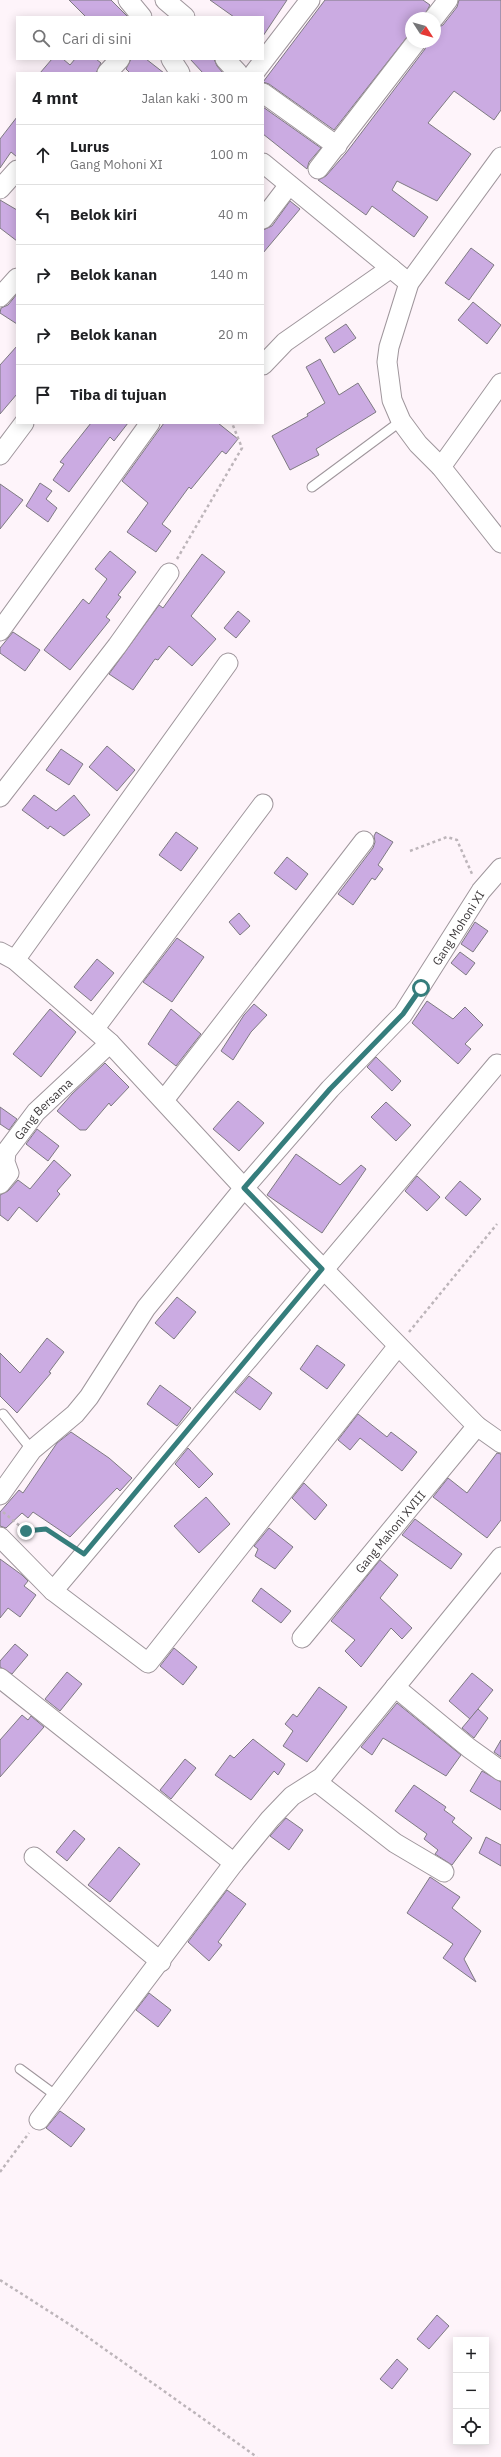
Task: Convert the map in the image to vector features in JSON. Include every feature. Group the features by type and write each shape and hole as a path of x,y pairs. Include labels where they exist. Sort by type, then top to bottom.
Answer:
{"street":[{"path":"128,0 141,16"},
{"path":"255,72 310,0"},
{"path":"439,12 448,0"},
{"path":"318,169 411,48"},
{"path":"108,72 119,60"},
{"path":"172,60 179,72"},
{"path":"226,60 237,72"},
{"path":"264,94 337,146"},
{"path":"501,157 409,283 389,347 387,362 387,376 392,400 401,421 418,444 441,467 501,543"},
{"path":"264,163 409,283"},
{"path":"0,189 16,171"},
{"path":"264,218 289,185"},
{"path":"264,364 285,342 391,268"},
{"path":"0,297 16,279"},
{"path":"441,467 501,383"},
{"path":"0,455 23,424"},
{"path":"0,631 149,424"},
{"path":"0,797 117,646 169,572"},
{"path":"228,663 8,956 95,1028 164,1100 244,1188 322,1269 477,1426 501,1443"},
{"path":"95,1028 263,804"},
{"path":"164,1100 364,841"},
{"name":"Gang Mohoni XI","path":"0,1495 32,1450 75,1414 89,1397 146,1308 244,1188 330,1089 403,1014 481,890 501,868"},
{"name":"Gang Bersama","path":"0,1184 9,1173 5,1164 6,1152 31,1118 110,1043"},
{"path":"53,1591 322,1269 497,1064"},
{"path":"0,1537 53,1591 148,1663 398,1346"},
{"name":"Gang Mahoni XVIII","path":"302,1638 477,1426"},
{"path":"39,2120 161,1962 234,1863 281,1806 301,1789 317,1782 501,1558"},
{"path":"0,1678 234,1863"},
{"path":"396,1687 469,1748 501,1771"},
{"path":"317,1782 395,1843 444,1872"},
{"path":"34,1857 161,1962"}],"lane":[{"path":"312,487 401,421"},
{"path":"3,1414 32,1450"},
{"path":"20,2069 58,2097"}],"path":[{"path":"169,572 242,448 232,424"},
{"path":"410,851 447,837 457,840 481,890"},
{"path":"398,1346 497,1224"},
{"path":"0,1509 26,1531 46,1529 84,1554"},
{"path":"0,2172 39,2120"},
{"path":"0,2280 72,2326 257,2457"}],"building":[{"path":"69,0 111,0 127,16 85,16"},
{"path":"210,0 287,0 264,34 264,16 233,16"},
{"path":"325,0 423,0 430,5 426,12 405,12 405,40 334,130 269,84 264,82"},
{"path":"459,0 501,0 501,110 494,120 454,91 428,123 471,154 437,201 397,181 392,190 428,217 414,237 372,206 366,215 318,180 326,176 346,153 425,48 441,48 441,26 457,7"},
{"path":"51,60 64,60 70,65 74,60 97,60 101,63 96,72 41,72"},
{"path":"130,60 147,60 163,72 129,72 126,69"},
{"path":"191,60 214,60 222,72 202,72"},
{"path":"264,108 321,148 309,162 307,169 264,135"},
{"path":"16,118 16,156 11,152 0,168 0,139"},
{"path":"0,200 16,209 16,240 0,228"},
{"path":"290,201 300,209 264,252 264,230 272,226"},
{"path":"471,248 494,265 469,300 445,283"},
{"path":"16,295 16,323 0,313 1,308 8,305"},
{"path":"473,302 501,325 487,344 458,320"},
{"path":"346,324 356,338 334,353 325,338"},
{"path":"16,347 16,395 0,414 0,365"},
{"path":"320,359 339,395 358,383 376,412 316,449 319,455 290,470 272,436 308,416 307,414 325,403 306,367"},
{"path":"90,424 127,424 114,441 110,437 69,492 53,480 64,464 60,462"},
{"path":"163,424 219,424 238,439 226,454 222,451 191,489 189,487 162,524 171,531 156,552 127,532 148,503 122,481"},
{"path":"40,483 52,491 46,499 57,508 48,522 26,506"},
{"path":"0,484 23,500 0,529"},
{"path":"110,551 136,572 118,595 121,597 106,617 110,620 70,670 44,650 83,599 89,604 107,579 95,569"},
{"path":"202,554 225,572 191,616 216,639 192,666 169,646 158,660 155,659 133,690 109,674 159,605 163,608"},
{"path":"238,611 250,621 236,638 224,628"},
{"path":"13,632 40,650 25,671 0,653 0,648"},
{"path":"107,746 135,770 117,791 89,767"},
{"path":"61,749 83,764 69,785 46,770"},
{"path":"34,795 56,811 74,795 90,815 64,836 50,826 48,829 22,810"},
{"path":"176,832 198,848 181,871 159,855"},
{"path":"376,832 393,842 378,865 383,869 375,880 372,878 353,905 338,894 373,848 375,842 374,836"},
{"path":"287,857 308,874 296,890 274,873"},
{"path":"239,913 250,926 240,935 229,922"},
{"path":"475,922 488,931 473,952 461,944"},
{"path":"177,938 204,957 172,1002 143,982"},
{"path":"460,952 475,963 466,975 451,963"},
{"path":"97,959 114,973 91,1001 74,987"},
{"path":"427,1001 453,1019 465,1007 483,1025 465,1044 471,1049 458,1064 412,1023"},
{"path":"254,1004 267,1015 251,1032 233,1060 221,1051 244,1015"},
{"path":"50,1009 76,1032 41,1077 13,1054"},
{"path":"171,1009 201,1034 176,1066 148,1044"},
{"path":"376,1057 401,1081 392,1091 367,1067"},
{"path":"105,1063 129,1087 111,1106 109,1103 86,1130 80,1130 57,1111 72,1094"},
{"path":"238,1101 264,1123 239,1151 213,1129"},
{"path":"386,1102 411,1125 396,1141 371,1117"},
{"path":"0,1107 17,1119 9,1130 0,1124"},
{"path":"37,1129 59,1146 48,1161 26,1144"},
{"path":"296,1154 340,1185 361,1165 366,1169 322,1233 267,1195"},
{"path":"54,1160 71,1175 57,1191 60,1194 37,1222 19,1207 8,1221 0,1215 0,1195 8,1191 18,1180 30,1189"},
{"path":"417,1176 440,1197 427,1211 405,1191"},
{"path":"460,1181 481,1199 466,1216 445,1198"},
{"path":"177,1297 196,1312 174,1339 155,1323"},
{"path":"47,1338 64,1352 49,1372 51,1373 17,1413 0,1396 0,1353 20,1373"},
{"path":"317,1345 345,1365 327,1389 300,1369"},
{"path":"249,1376 272,1393 260,1410 235,1392"},
{"path":"160,1385 191,1408 177,1426 147,1404"},
{"path":"358,1414 387,1437 391,1432 417,1452 402,1471 360,1438 350,1450 338,1440"},
{"path":"71,1432 109,1458 132,1478 120,1491 117,1488 70,1537 33,1512 28,1518 22,1513 6,1528 0,1526 0,1512 19,1490 23,1493 57,1443"},
{"path":"188,1448 213,1474 199,1488 175,1464"},
{"path":"497,1453 501,1454 501,1520 487,1538 433,1497 448,1478 467,1493"},
{"path":"304,1483 327,1505 315,1520 292,1498"},
{"path":"206,1497 230,1524 199,1553 174,1526"},
{"path":"415,1519 462,1554 451,1569 402,1535"},
{"path":"269,1528 293,1547 275,1569 255,1556 258,1549 254,1546"},
{"path":"0,1559 28,1581 24,1586 36,1595 20,1617 8,1608 0,1618"},
{"path":"380,1560 398,1575 380,1598 412,1628 402,1639 391,1628 361,1667 345,1651 355,1640 331,1621"},
{"path":"261,1588 291,1611 281,1623 252,1601"},
{"path":"15,1644 28,1655 12,1674 0,1667 0,1661"},
{"path":"174,1648 197,1667 183,1685 160,1666"},
{"path":"67,1672 82,1684 60,1711 45,1699"},
{"path":"472,1673 493,1690 470,1719 449,1701"},
{"path":"319,1687 347,1707 307,1762 283,1746 293,1731 285,1724 293,1714 297,1717"},
{"path":"397,1703 461,1755 446,1776 383,1738 372,1755 361,1747"},
{"path":"478,1709 488,1718 474,1738 462,1728"},
{"path":"22,1715 28,1720 31,1716 44,1727 0,1777 0,1740"},
{"path":"253,1739 285,1764 278,1775 274,1771 251,1800 215,1775 230,1755 234,1758"},
{"path":"501,1740 501,1757 494,1752"},
{"path":"185,1759 196,1768 171,1799 160,1790"},
{"path":"482,1771 501,1782 501,1810 470,1791"},
{"path":"414,1785 446,1807 444,1810 455,1818 452,1822 472,1838 452,1865 435,1854 438,1850 424,1839 427,1834 395,1811"},
{"path":"286,1818 303,1830 289,1850 270,1836"},
{"path":"74,1830 85,1839 67,1861 56,1852"},
{"path":"486,1837 501,1845 501,1866 479,1853"},
{"path":"119,1847 140,1864 110,1902 88,1885"},
{"path":"430,1877 460,1897 452,1908 481,1931 464,1959 476,1982 443,1958 453,1944 407,1913"},
{"path":"227,1890 246,1904 218,1942 222,1945 209,1961 188,1942"},
{"path":"149,1993 171,2010 158,2027 136,2010"},
{"path":"60,2111 85,2129 71,2147 46,2128"},
{"path":"437,2315 449,2326 429,2349 417,2339"},
{"path":"397,2359 408,2369 392,2389 380,2379"}],"route":[{"path":"26,1531 46,1529 84,1554 322,1269 244,1188 330,1089 403,1014 421,988"}]}
